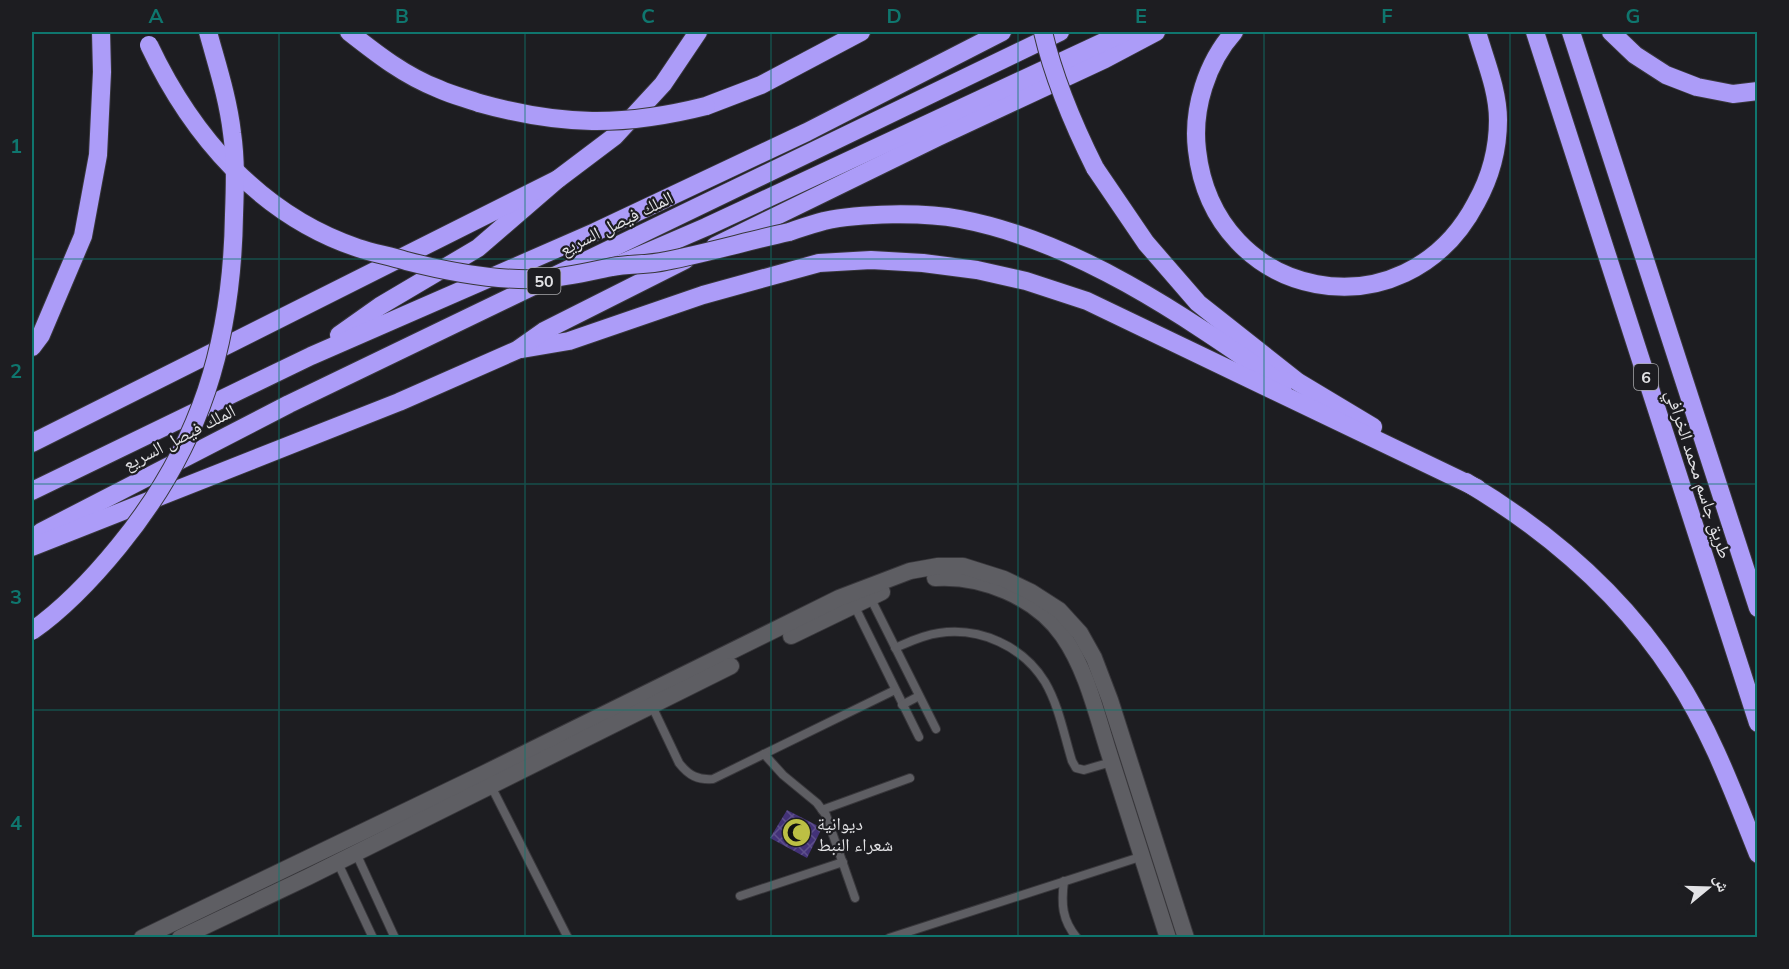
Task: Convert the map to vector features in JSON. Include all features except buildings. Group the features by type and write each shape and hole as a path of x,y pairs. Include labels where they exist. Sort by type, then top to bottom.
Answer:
{"highway":[{"path":"32,347 41,335 83,236 98,155 102,72 101,32"},
{"path":"143,32 164,78 227,164 250,187 265,198 315,229 356,247 423,266 504,279 541,279 614,267 664,262 825,221 857,216 919,214 959,219 1001,229 1087,263 1176,313 1278,381 1298,382"},
{"path":"32,631 65,606 97,574 132,531 183,451 196,423 214,368 225,321 232,274 235,185 234,152 228,108 208,32"},
{"path":"349,32 404,72 438,89 479,103 535,117 592,122 650,118 706,106 742,93 861,32"},
{"path":"311,356 380,306 478,248 558,178 615,136 663,84 698,32"},
{"path":"798,65 836,32"},
{"name":"الملك فيصل السريع","path":"32,492 311,356 595,232 807,132 1002,32"},
{"path":"1043,32 1060,88 1095,168 1146,243 1198,303 1298,382 1477,488 1546,537 1617,601 1676,677 1710,740 1758,854"},
{"name":"الملك فيصل السريع","path":"32,537 289,404 1060,32"},
{"path":"614,267 1125,32"},
{"path":"32,547 399,402 517,350 544,332 649,278 1156,32"},
{"path":"1234,32 1218,51 1208,74 1203,87 1196,125 1198,161 1209,200 1230,234 1261,262 1304,281 1321,286 1338,287 1376,284 1414,269 1453,239 1473,210 1492,163 1498,120 1493,89 1477,32"},
{"name":"طريق جاسم محمد الخرافي","path":"1535,32 1758,723"},
{"name":"طريق جاسم محمد الخرافي","path":"1571,32 1758,608"},
{"path":"1611,32 1635,56 1666,75 1697,87 1733,94 1758,92"},
{"path":"32,443 558,178"},
{"path":"517,350 569,341 703,295 819,263 871,260 923,262 1026,280 1087,301 1477,488"}],"street":[{"path":"648,700 839,598 877,582 910,571 963,566 1004,579 1031,592 1059,610 1080,633 1095,658 1186,938"},
{"path":"142,938 333,854 648,700 870,597 908,583 956,577 991,586 1017,596 1044,614 1063,635 1076,658 1168,938"},
{"path":"180,938 333,854"}],"lane":[{"path":"870,597 936,729"},
{"path":"854,605 919,737"},
{"path":"895,648 936,633 954,631 990,637 1006,644 1027,661 1044,681 1053,698 1076,768 1084,770 1129,757"},
{"path":"648,700 679,764 693,777 703,780 713,779 895,690"},
{"path":"903,705 919,696"},
{"path":"764,754 783,775 822,810 829,822 855,898"},
{"path":"822,810 910,778"},
{"path":"488,779 568,938"},
{"path":"352,845 395,938"},
{"path":"889,938 1159,851"},
{"path":"333,854 373,938"},
{"path":"740,897 843,862"},
{"path":"1064,881 1062,910 1070,929 1077,938"}],"place":[{"name":"ديوانية شعراء النبط","path":"796,833"}]}
